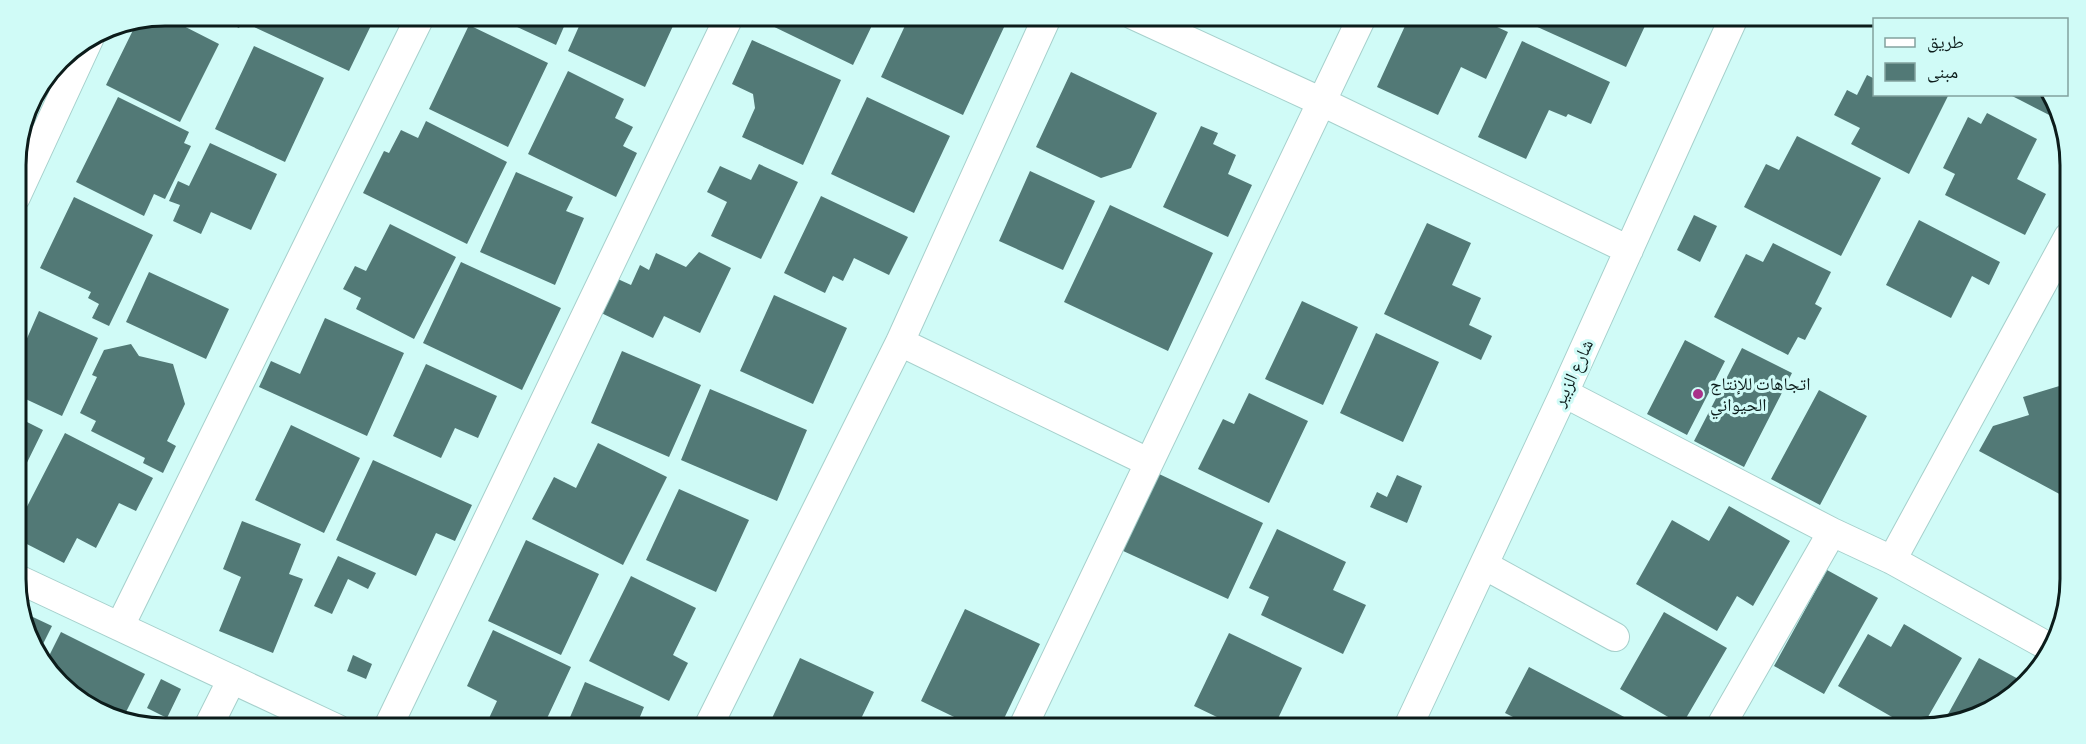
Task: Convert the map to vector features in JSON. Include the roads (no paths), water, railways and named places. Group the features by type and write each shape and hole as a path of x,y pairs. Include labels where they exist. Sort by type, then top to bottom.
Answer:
{"street":[{"path":"120,626 416,26"},
{"path":"392,718 725,26"},
{"path":"712,718 900,342 1043,26"},
{"path":"1157,26 1322,102 1629,250"},
{"path":"1027,718 1358,26"},
{"name":"شارع الزبير","path":"1412,718 1564,393 1730,26"},
{"path":"26,175 83,52"},
{"path":"1892,560 2060,252"},
{"path":"900,342 1148,462"},
{"path":"1564,393 1832,532 1892,560 2044,644"},
{"path":"1725,718 1832,532"},
{"path":"1484,565 1616,637"},
{"path":"26,583 315,718"},
{"path":"212,718 232,679"}],"place":[{"name":"اتجاهات للإنتاج الحيواني","path":"1698,394"}]}
